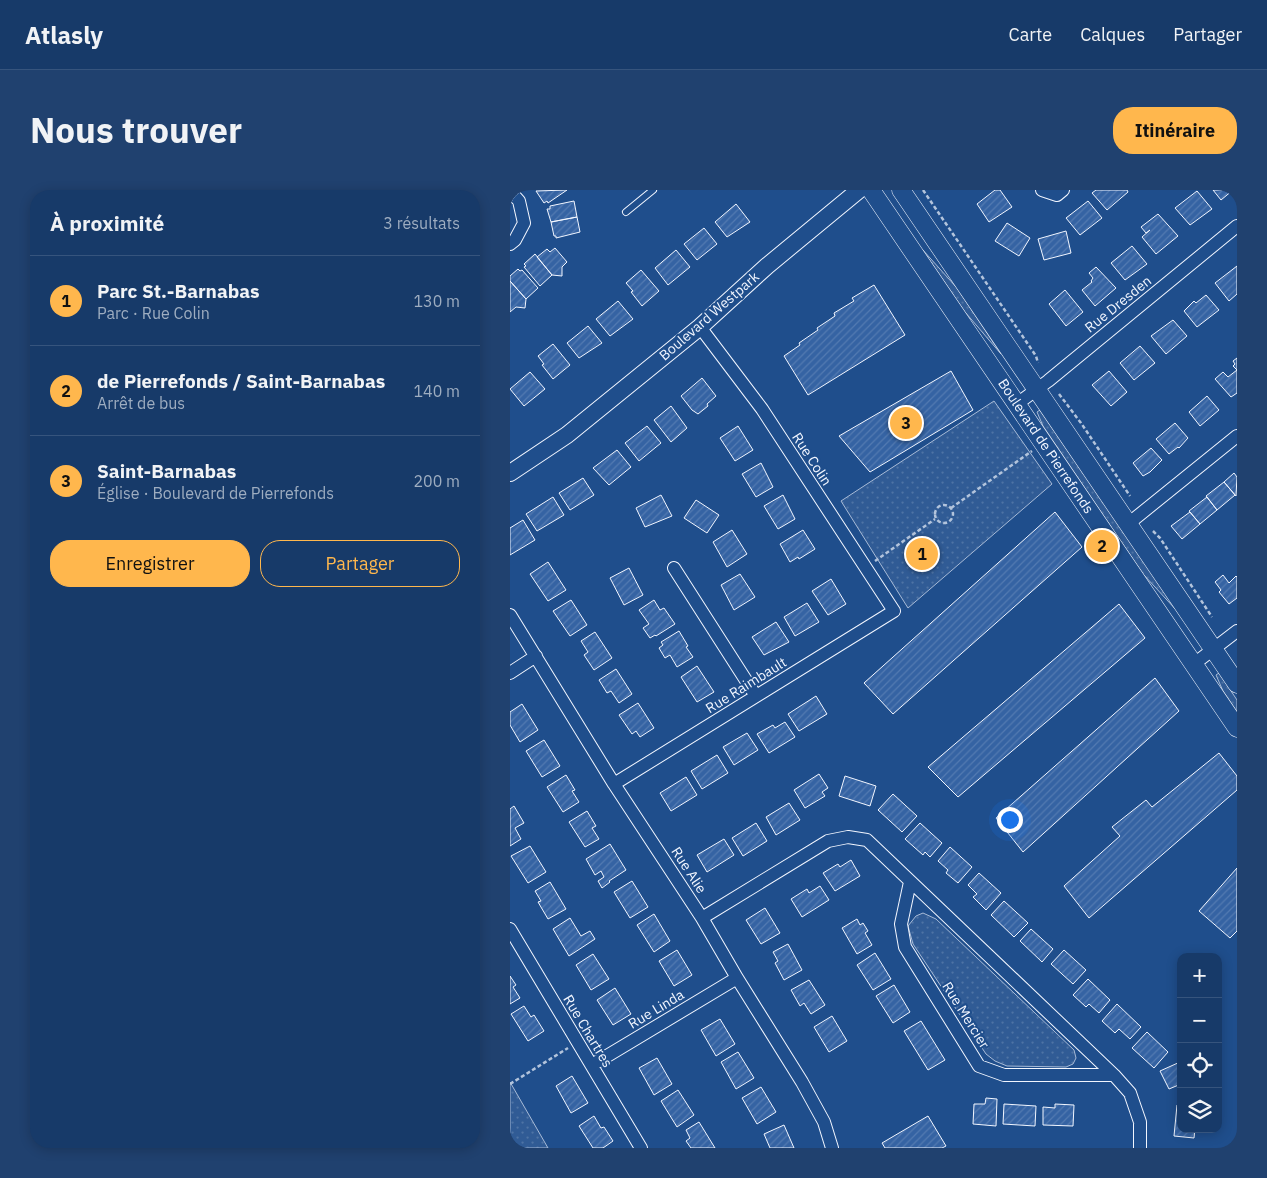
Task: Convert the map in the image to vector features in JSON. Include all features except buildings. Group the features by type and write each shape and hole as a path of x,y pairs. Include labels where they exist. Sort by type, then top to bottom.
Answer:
{"main road":[{"name":"Boulevard de Pierrefonds","path":"871,190 1237,728"},
{"name":"Boulevard de Pierrefonds","path":"901,190 1237,684"}],"street":[{"name":"Boulevard Westpark","path":"510,473 558,441 700,328 767,266 860,190"},
{"path":"1042,190 1057,195 1063,190"},
{"path":"510,191 519,201 524,224 515,240 510,244"},
{"name":"Rue Dresden","path":"1017,404 1237,226"},
{"name":"Rue Colin","path":"700,328 762,409 894,611"},
{"path":"1128,524 1237,436"},
{"path":"674,568 756,696"},
{"name":"Rue Raimbault","path":"614,784 894,611"},
{"name":"Rue Alie","path":"510,615 614,784 702,918 736,978 819,1114 828,1133 832,1148"},
{"path":"1194,664 1237,631"},
{"path":"510,673 536,656"},
{"path":"702,918 828,841 848,837 867,840 1114,1075 1130,1093 1140,1122 1140,1148"},
{"name":"Rue Mercier","path":"910,882 901,924 905,947 979,1066 1004,1075 1114,1075"},
{"name":"Rue Chartres","path":"510,929 641,1148"},
{"name":"Rue Linda","path":"592,1066 736,978"}],"lane":[{"path":"626,212 653,190"}],"path":[{"path":"923,190 1036,356 1039,366"},
{"path":"1057,392 1063,396 1132,501"},
{"path":"951,508 1036,448"},
{"path":"945,504 951,508 953,516 949,522 943,524 935,519 934,513 937,507 945,504"},
{"path":"865,567 935,519"},
{"path":"1148,529 1155,532 1160,538 1214,621"},
{"path":"510,1084 578,1042"}],"shaded area":[{"path":"922,249 957,288 1001,354 965,312"},
{"path":"994,401 1052,484 908,608 841,501"},
{"path":"1040,410 1178,612 1143,574 1043,426 1037,412"},
{"path":"1219,673 1237,700 1237,712 1223,691 1216,675"},
{"path":"923,913 936,919 1074,1050 1076,1058 1073,1064 1066,1067 1007,1066 995,1061 986,1054 913,944 908,926 916,916"},
{"path":"510,1082 548,1148 510,1148"}],"place":[{"name":"Saint-Barnabas","path":"906,423"},
{"name":"de Pierrefonds / Saint-Barnabas","path":"1102,546"},
{"name":"Parc St.-Barnabas","path":"922,554"}]}
